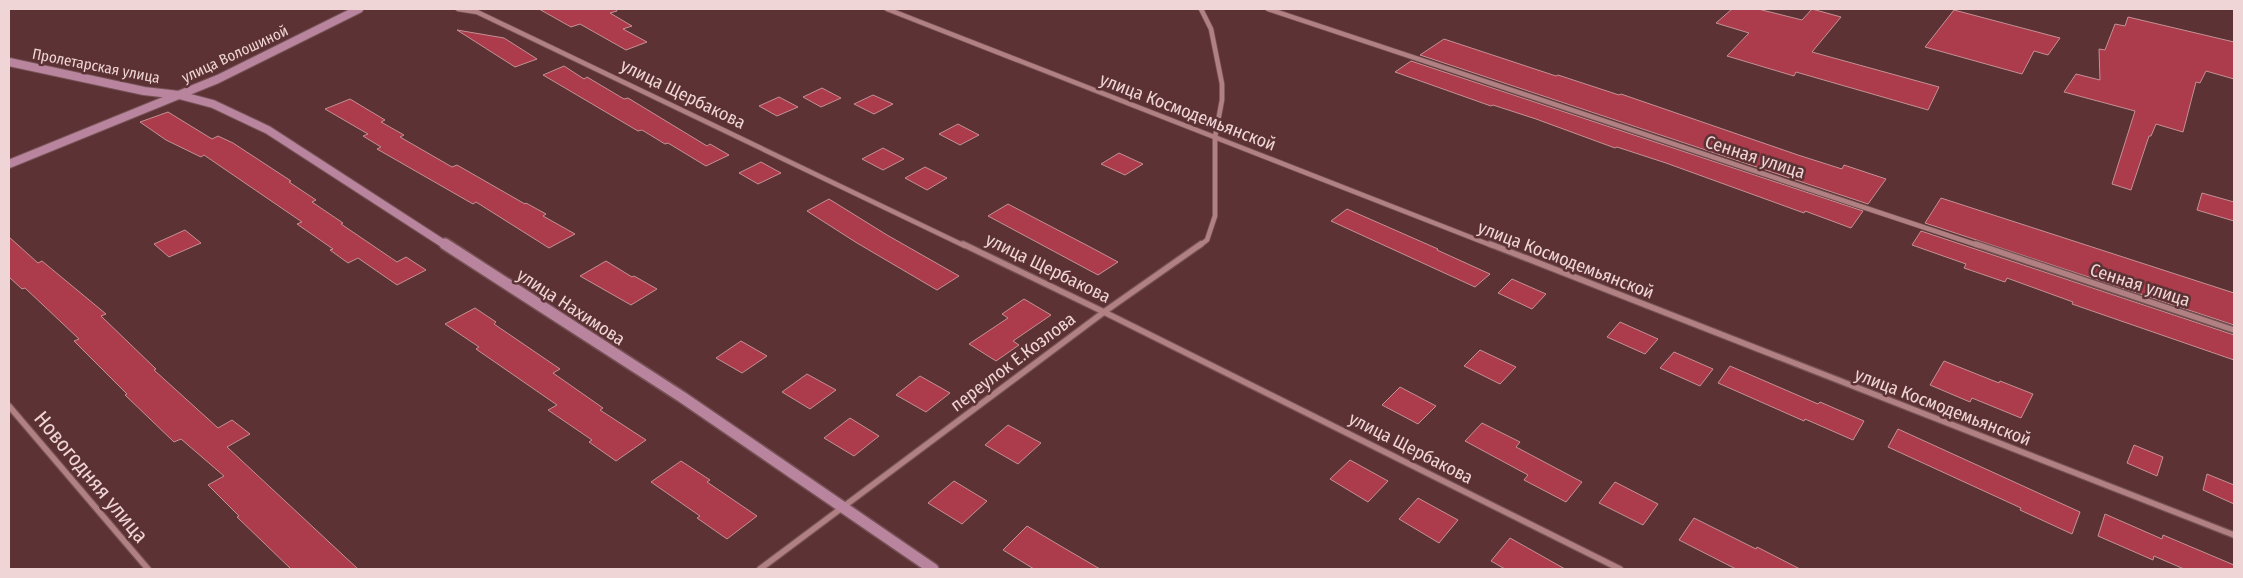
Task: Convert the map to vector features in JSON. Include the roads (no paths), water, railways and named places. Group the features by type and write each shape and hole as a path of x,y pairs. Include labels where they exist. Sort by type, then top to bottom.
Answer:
{"main road":[{"name":"улица Волошиной","path":"9,164 218,79 359,9"},
{"name":"Пролетарская улица","path":"9,62 144,91 179,95"},
{"name":"улица Нахимова","path":"179,95 213,104 268,130 682,397 933,569"}],"street":[{"name":"улица Щербакова","path":"458,9 478,12 1104,312 1620,569"},
{"name":"улица Космодемьянской","path":"887,9 2234,535"},
{"name":"переулок Е.Козлова","path":"760,569 1104,312 1207,240 1215,216 1215,137 1222,100 1222,84 1211,29 1202,9"},
{"name":"Сенная улица","path":"1268,9 2234,330"},
{"name":"Новогодняя улица","path":"9,406 148,569"}]}
